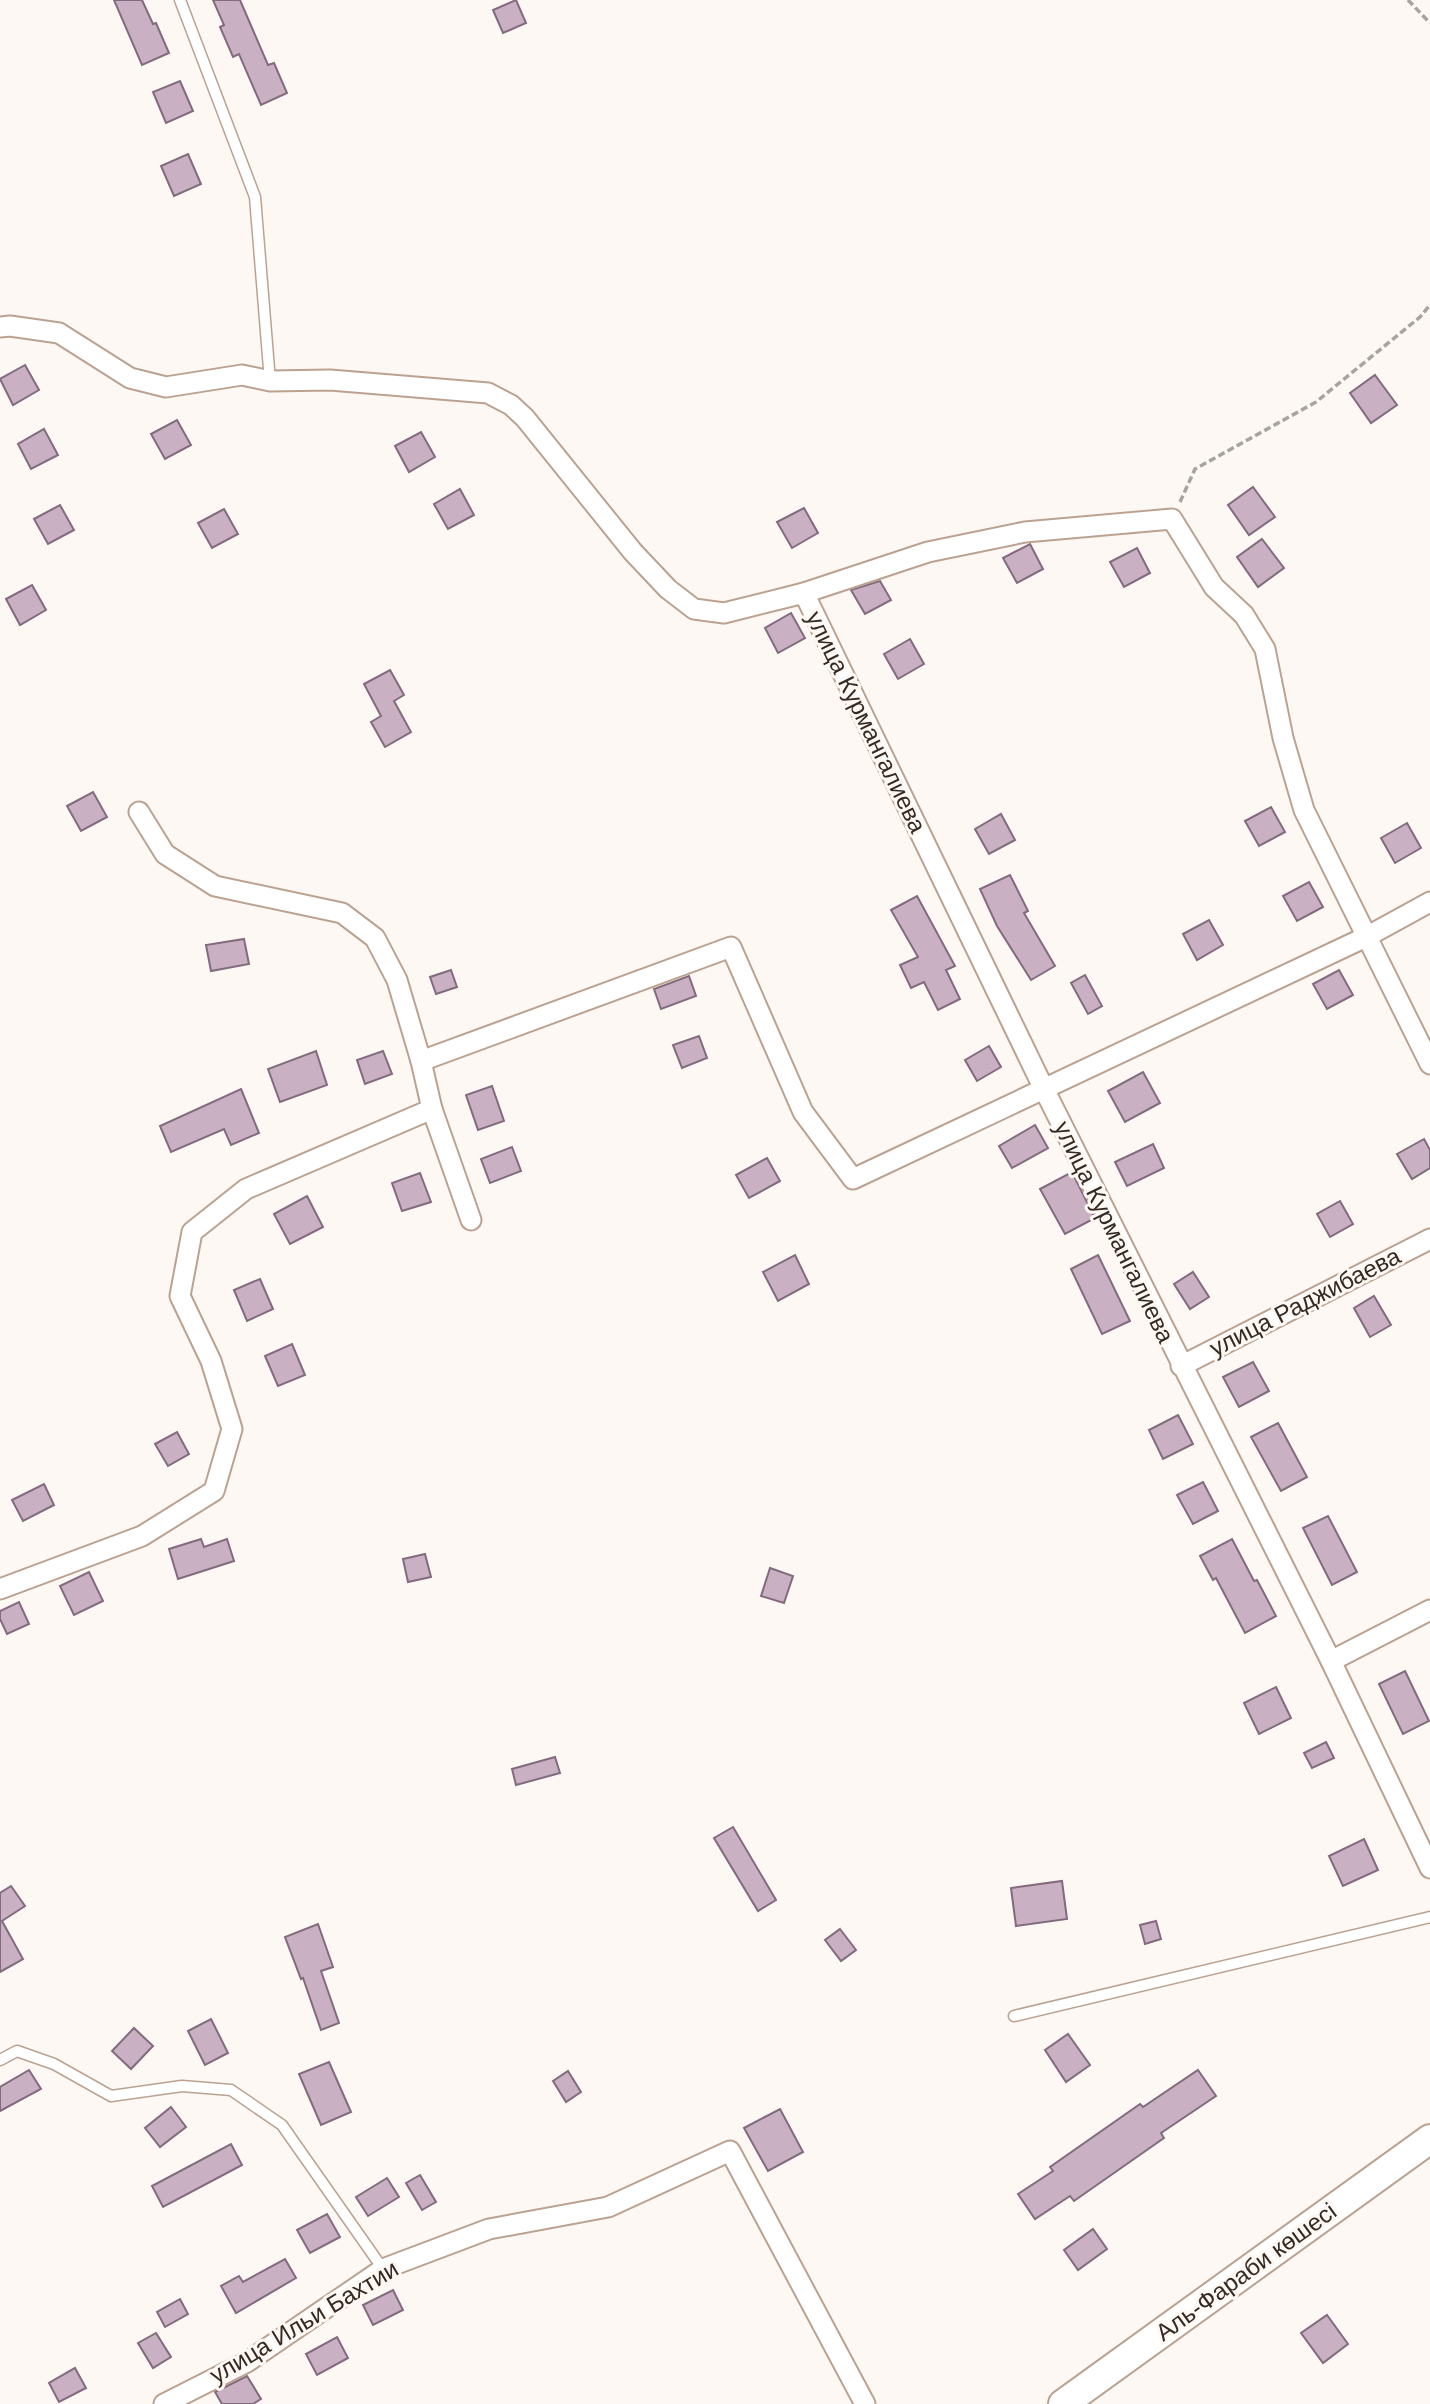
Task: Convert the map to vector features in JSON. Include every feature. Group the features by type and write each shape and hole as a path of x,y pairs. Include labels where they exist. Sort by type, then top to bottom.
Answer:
{"main road":[{"name":"Аль-Фараби көшесі","path":"1063,2404 1430,2139"}],"street":[{"path":"0,327 59,333 130,378 166,387 242,375 270,381 343,381 488,393 511,405 525,418 633,552 668,589 694,609 724,613 804,593 928,552 1025,533 1172,519 1214,587 1244,615 1265,649 1283,738 1304,810 1430,1064"},
{"name":"улица Курмангалиева","path":"804,593 1044,1089 1331,1661 1430,1868"},
{"path":"139,812 165,854 215,886 342,913 374,938 397,980 421,1060 432,1109 471,1220"},
{"path":"421,1060 731,947 803,1112 853,1179 1368,936 1430,902"},
{"path":"0,1589 142,1535 214,1491 232,1429 211,1361 180,1296 192,1232 246,1189 432,1109"},
{"name":"улица Раджибаева","path":"1181,1366 1430,1239"},
{"path":"1331,1661 1430,1610"},
{"name":"улица Ильи Бахтии","path":"164,2404 247,2362 383,2269 489,2229 608,2207 730,2151 865,2404"}],"lane":[{"path":"180,0 255,197 270,381"},
{"path":"1014,2016 1430,1917"},
{"path":"0,2060 17,2051 54,2064 111,2096 182,2086 231,2090 282,2125 383,2269"}],"path":[{"path":"1408,0 1430,23"},
{"path":"1172,519 1195,469 1317,402 1420,317 1430,305"}],"building":[{"path":"114,0 142,0 169,53 142,65"},
{"path":"213,0 240,0 268,65 274,63 287,93 261,105 239,54 233,57 220,27 224,25"},
{"path":"516,0 526,23 503,33 493,10"},
{"path":"180,81 193,111 166,123 153,92"},
{"path":"188,154 201,184 174,196 161,166"},
{"path":"25,365 39,390 13,405 0,379"},
{"path":"1375,375 1397,405 1371,423 1350,393"},
{"path":"177,420 191,445 165,459 151,434"},
{"path":"44,429 58,455 31,469 18,444"},
{"path":"421,432 435,457 409,472 395,446"},
{"path":"1253,487 1275,517 1249,535 1228,505"},
{"path":"460,489 474,515 448,529 434,504"},
{"path":"60,505 74,530 48,544 34,519"},
{"path":"804,508 818,533 792,548 777,522"},
{"path":"224,509 238,534 212,548 198,523"},
{"path":"1262,539 1284,568 1258,587 1237,557"},
{"path":"1030,544 1043,569 1017,583 1003,558"},
{"path":"1137,548 1150,573 1124,587 1110,562"},
{"path":"880,581 891,600 865,614 851,590"},
{"path":"32,585 46,610 20,625 6,599"},
{"path":"791,613 805,638 778,653 765,628"},
{"path":"910,639 924,664 898,679 884,654"},
{"path":"390,670 404,695 394,701 411,732 385,747 371,722 381,716 364,684"},
{"path":"93,792 107,817 81,831 67,806"},
{"path":"1271,807 1285,832 1259,846 1245,821"},
{"path":"1001,814 1015,840 989,854 975,829"},
{"path":"1407,823 1421,848 1395,863 1381,838"},
{"path":"1010,875 1028,911 1024,913 1055,966 1031,980 997,926 980,889"},
{"path":"1309,882 1323,907 1297,921 1283,896"},
{"path":"917,896 955,966 946,970 960,999 938,1010 924,982 911,988 900,965 918,957 891,910"},
{"path":"1209,920 1223,945 1197,960 1183,934"},
{"path":"244,939 249,964 211,971 206,945"},
{"path":"451,970 457,987 436,994 430,977"},
{"path":"1339,970 1353,995 1327,1009 1313,984"},
{"path":"1085,975 1102,1006 1088,1014 1071,983"},
{"path":"689,976 696,996 661,1009 654,989"},
{"path":"699,1036 707,1058 682,1068 673,1045"},
{"path":"989,1046 1001,1067 977,1081 965,1060"},
{"path":"316,1051 327,1085 280,1102 268,1069"},
{"path":"383,1051 392,1074 365,1084 357,1060"},
{"path":"1143,1072 1160,1103 1125,1122 1108,1091"},
{"path":"492,1086 504,1121 478,1130 466,1095"},
{"path":"241,1089 259,1133 231,1145 224,1129 171,1152 160,1126"},
{"path":"1035,1125 1048,1148 1012,1168 999,1146"},
{"path":"1424,1139 1430,1150 1430,1168 1412,1179 1397,1154"},
{"path":"1153,1144 1164,1168 1127,1186 1115,1162"},
{"path":"512,1147 521,1171 490,1183 481,1159"},
{"path":"767,1158 780,1181 749,1198 736,1175"},
{"path":"1072,1172 1095,1218 1065,1234 1040,1189"},
{"path":"420,1173 431,1202 402,1211 392,1183"},
{"path":"307,1196 323,1227 290,1244 274,1214"},
{"path":"1340,1201 1353,1224 1330,1237 1317,1214"},
{"path":"795,1255 809,1284 778,1301 763,1272"},
{"path":"1098,1255 1130,1321 1102,1334 1071,1269"},
{"path":"1193,1272 1209,1297 1190,1309 1174,1284"},
{"path":"260,1279 273,1309 247,1321 234,1290"},
{"path":"1374,1296 1391,1325 1370,1337 1354,1308"},
{"path":"292,1344 305,1375 278,1386 265,1356"},
{"path":"1253,1362 1269,1391 1239,1407 1223,1377"},
{"path":"1178,1415 1193,1444 1163,1459 1149,1430"},
{"path":"1278,1423 1307,1477 1281,1491 1251,1437"},
{"path":"177,1432 189,1454 168,1466 155,1444"},
{"path":"1203,1482 1218,1511 1193,1524 1177,1495"},
{"path":"44,1484 54,1505 23,1521 12,1500"},
{"path":"1328,1516 1357,1572 1332,1585 1303,1528"},
{"path":"201,1539 204,1547 227,1539 234,1561 178,1579 169,1549"},
{"path":"1232,1539 1276,1616 1245,1633 1216,1578 1213,1580 1200,1556"},
{"path":"425,1554 431,1577 408,1582 403,1559"},
{"path":"770,1568 793,1576 784,1603 761,1596"},
{"path":"89,1572 103,1601 74,1615 60,1586"},
{"path":"19,1602 29,1624 7,1634 0,1619 0,1611"},
{"path":"1405,1671 1429,1721 1403,1734 1379,1684"},
{"path":"1276,1687 1291,1718 1259,1734 1244,1703"},
{"path":"1326,1742 1334,1758 1312,1768 1304,1753"},
{"path":"555,1757 560,1773 516,1785 512,1769"},
{"path":"733,1827 776,1900 758,1911 714,1838"},
{"path":"1364,1839 1378,1870 1343,1886 1329,1856"},
{"path":"1062,1881 1067,1919 1016,1926 1011,1888"},
{"path":"11,1886 25,1906 2,1921 23,1959 0,1972 0,1893"},
{"path":"1156,1921 1161,1939 1145,1944 1140,1925"},
{"path":"318,1924 333,1967 321,1971 339,2023 321,2030 285,1937"},
{"path":"840,1929 856,1950 841,1961 825,1940"},
{"path":"211,2019 228,2053 205,2065 188,2031"},
{"path":"134,2028 153,2046 131,2069 112,2051"},
{"path":"1068,2034 1090,2065 1066,2082 1045,2050"},
{"path":"329,2062 351,2112 321,2125 299,2074"},
{"path":"29,2070 41,2089 0,2111 0,2087"},
{"path":"1198,2070 1216,2096 1161,2133 1164,2138 1074,2201 1070,2196 1035,2219 1018,2194 1053,2171 1050,2167 1140,2104 1143,2107"},
{"path":"568,2071 581,2092 566,2102 553,2081"},
{"path":"171,2107 186,2127 160,2147 145,2128"},
{"path":"780,2109 803,2152 768,2171 744,2128"},
{"path":"231,2144 242,2165 163,2207 152,2186"},
{"path":"420,2175 436,2202 422,2210 406,2183"},
{"path":"387,2178 399,2197 368,2216 356,2197"},
{"path":"327,2214 340,2237 310,2253 297,2230"},
{"path":"1093,2229 1107,2249 1078,2270 1064,2250"},
{"path":"285,2259 296,2278 236,2313 221,2286 239,2276 243,2282"},
{"path":"393,2290 403,2310 373,2325 363,2305"},
{"path":"180,2299 188,2314 165,2327 157,2312"},
{"path":"1327,2315 1348,2344 1323,2363 1301,2333"},
{"path":"156,2333 171,2357 153,2368 138,2343"},
{"path":"337,2337 348,2358 317,2375 306,2354"},
{"path":"75,2368 86,2388 59,2402 49,2383"},
{"path":"247,2376 261,2399 253,2404 222,2404 215,2392"}]}
